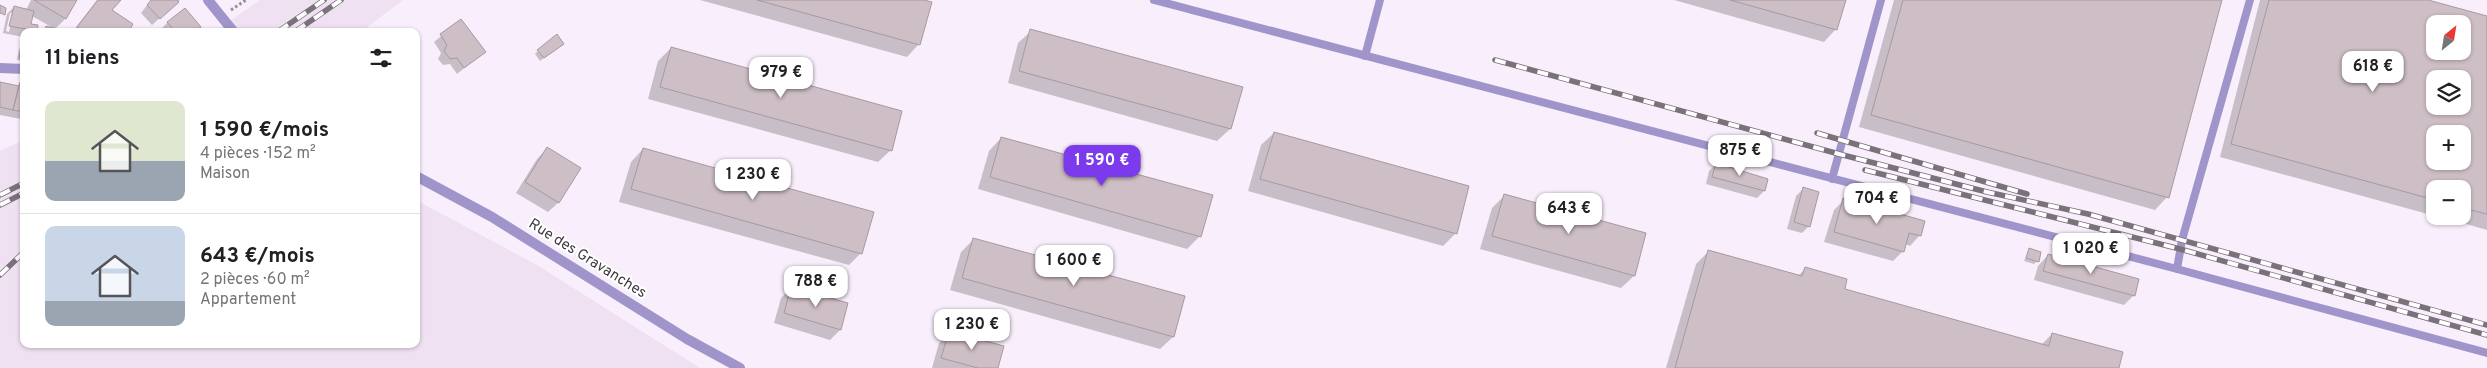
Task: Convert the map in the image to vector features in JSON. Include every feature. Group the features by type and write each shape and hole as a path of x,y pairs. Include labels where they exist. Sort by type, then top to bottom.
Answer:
{"street":[{"path":"208,0 231,28"},
{"path":"0,68 20,69"},
{"name":"Rue des Gravanches","path":"420,178 492,217 679,334 740,368"}],"lane":[{"path":"1154,0 2177,269 2487,353"},
{"path":"1365,56 1380,0"},
{"path":"1832,178 1881,0"},
{"path":"2177,269 2182,240 2250,0"}],"path":[{"path":"223,16 246,0"}],"shaded area":[{"path":"260,0 403,0 366,28 220,28"},
{"path":"20,142 20,348 420,348 420,202 537,265 700,368 0,368 0,151"}],"building":[{"path":"34,0 77,0 66,19"},
{"path":"98,0 121,0 112,10 133,24 131,28 77,27"},
{"path":"151,0 177,0 179,2 160,19 147,5"},
{"path":"757,0 924,0 932,2 920,45"},
{"path":"1730,0 1846,0 1837,30"},
{"path":"1903,0 2222,0 2169,198 1871,115"},
{"path":"2269,0 2428,0 2487,16 2487,214 2471,210 2471,180 2426,180 2426,198 2231,144"},
{"path":"0,5 6,8 5,15 0,13"},
{"path":"14,6 34,11 31,24 38,25 38,28 9,26"},
{"path":"185,8 201,27 172,28 167,22"},
{"path":"461,19 486,52 464,68 457,58 450,59 444,51 447,45 440,34"},
{"path":"1030,29 1243,87 1231,129 1019,71"},
{"path":"557,34 564,44 544,58 537,50"},
{"path":"671,47 902,111 892,151 660,87"},
{"path":"0,82 19,86 13,110 0,107"},
{"path":"20,82 20,111 13,110"},
{"path":"1274,132 1469,186 1457,234 1260,179"},
{"path":"1001,137 1213,195 1201,237 990,177"},
{"path":"547,147 581,168 559,203 525,182"},
{"path":"643,148 874,212 862,254 631,189"},
{"path":"1716,163 1768,179 1765,191 1712,177"},
{"path":"1803,187 1819,192 1810,227 1794,222"},
{"path":"1504,194 1646,233 1635,276 1492,236"},
{"path":"1843,198 1925,221 1921,236 1909,233 1904,252 1834,232"},
{"path":"973,238 1185,296 1174,337 962,278"},
{"path":"2029,248 2041,252 2039,262 2026,258"},
{"path":"1708,250 1802,276 1805,267 1847,279 1845,289 2049,346 2052,333 2123,352 2119,368 1675,368"},
{"path":"2048,254 2139,279 2135,296 2043,271"},
{"path":"791,287 848,303 841,330 784,313"},
{"path":"949,331 1004,346 998,368 978,368 941,358"}],"railway":[{"path":"283,28 324,0"},
{"path":"300,28 341,0"},
{"path":"1495,60 1839,154 1987,192 2088,214 2487,325"},
{"path":"1817,133 2027,194"},
{"path":"1865,170 2180,249 2487,335"},
{"path":"0,195 20,185"},
{"path":"0,205 20,195"},
{"path":"0,275 20,256"}]}
